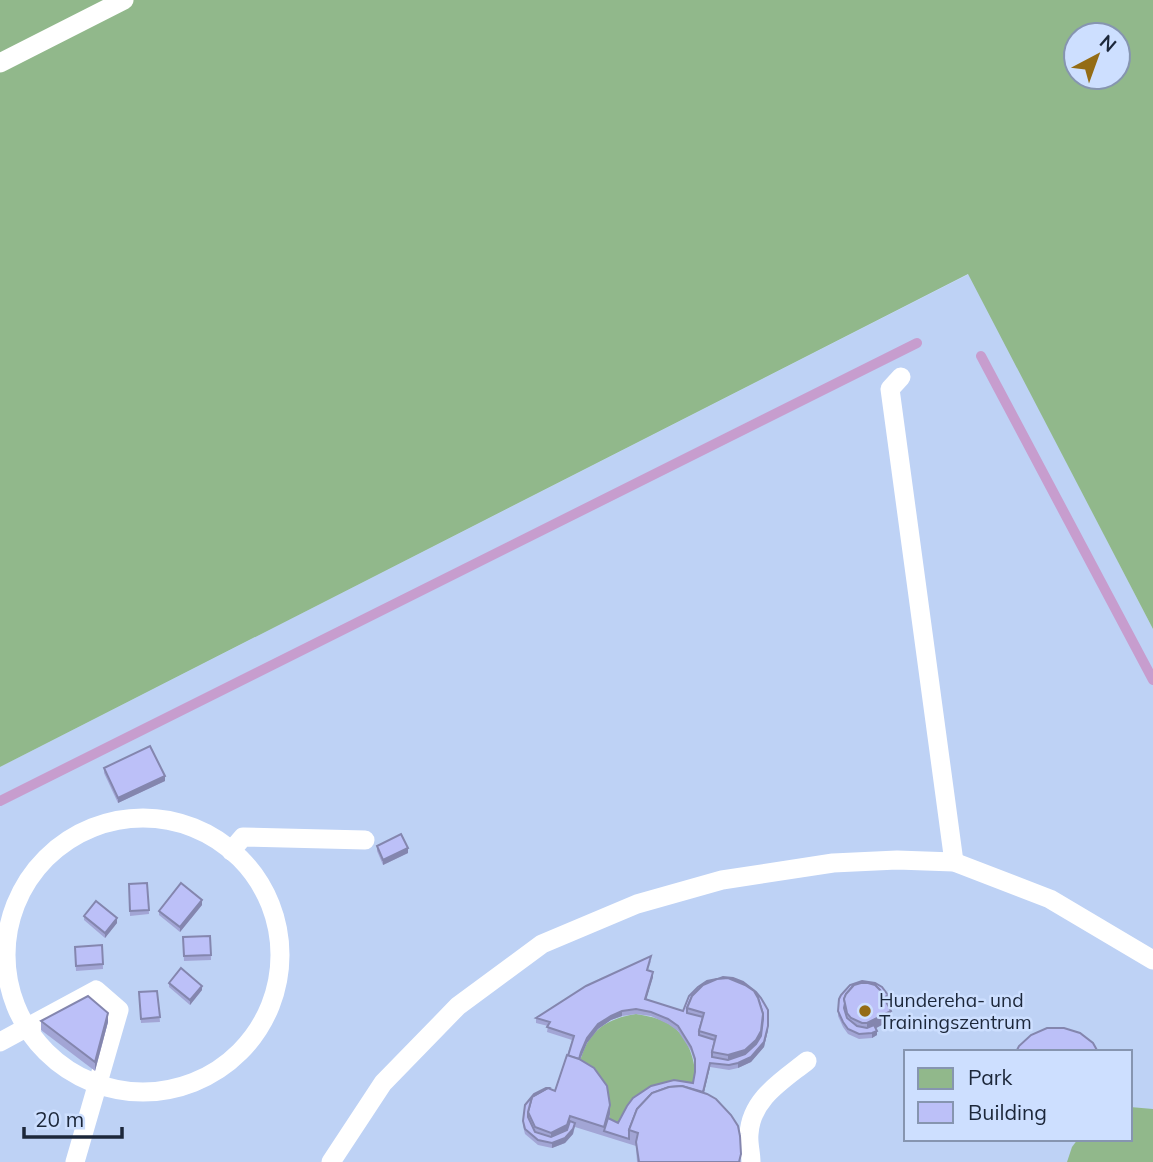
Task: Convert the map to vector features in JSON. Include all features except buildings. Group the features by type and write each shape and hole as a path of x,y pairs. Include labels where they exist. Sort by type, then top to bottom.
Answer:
{"lane":[{"path":"0,63 124,0"},
{"path":"901,377 890,390 954,862"},
{"path":"123,818 178,822 231,851 263,887 280,939 277,993 252,1042 211,1078 159,1096 98,1084 62,1061 27,1028 2,975 6,920 30,871 71,836 123,818"},
{"path":"231,851 243,837 365,840"},
{"path":"331,1162 383,1083 458,1006 542,944 637,904 722,880 833,863 897,860 954,862 1050,899 1153,960"},
{"path":"0,1042 96,990 119,1010 75,1162"},
{"path":"751,1162 749,1134 754,1111 765,1095 807,1061"}],"shaded area":[{"path":"969,274 1153,629 1153,1162 0,1162 0,767"}],"green space":[{"path":"0,0 1153,0 1153,629 968,274 0,767"},
{"path":"636,1014 665,1022 676,1029 693,1058 695,1084 618,1128 608,1123 610,1114 579,1068 585,1046 597,1030 614,1020"},
{"path":"1132,1107 1153,1109 1153,1162 1067,1162 1076,1141 1132,1141"}],"waterway":[{"path":"0,801 917,343"},
{"path":"981,356 1153,680"}],"place":[{"name":"Hundereha- und Trainingszentrum","path":"865,1011"}]}
